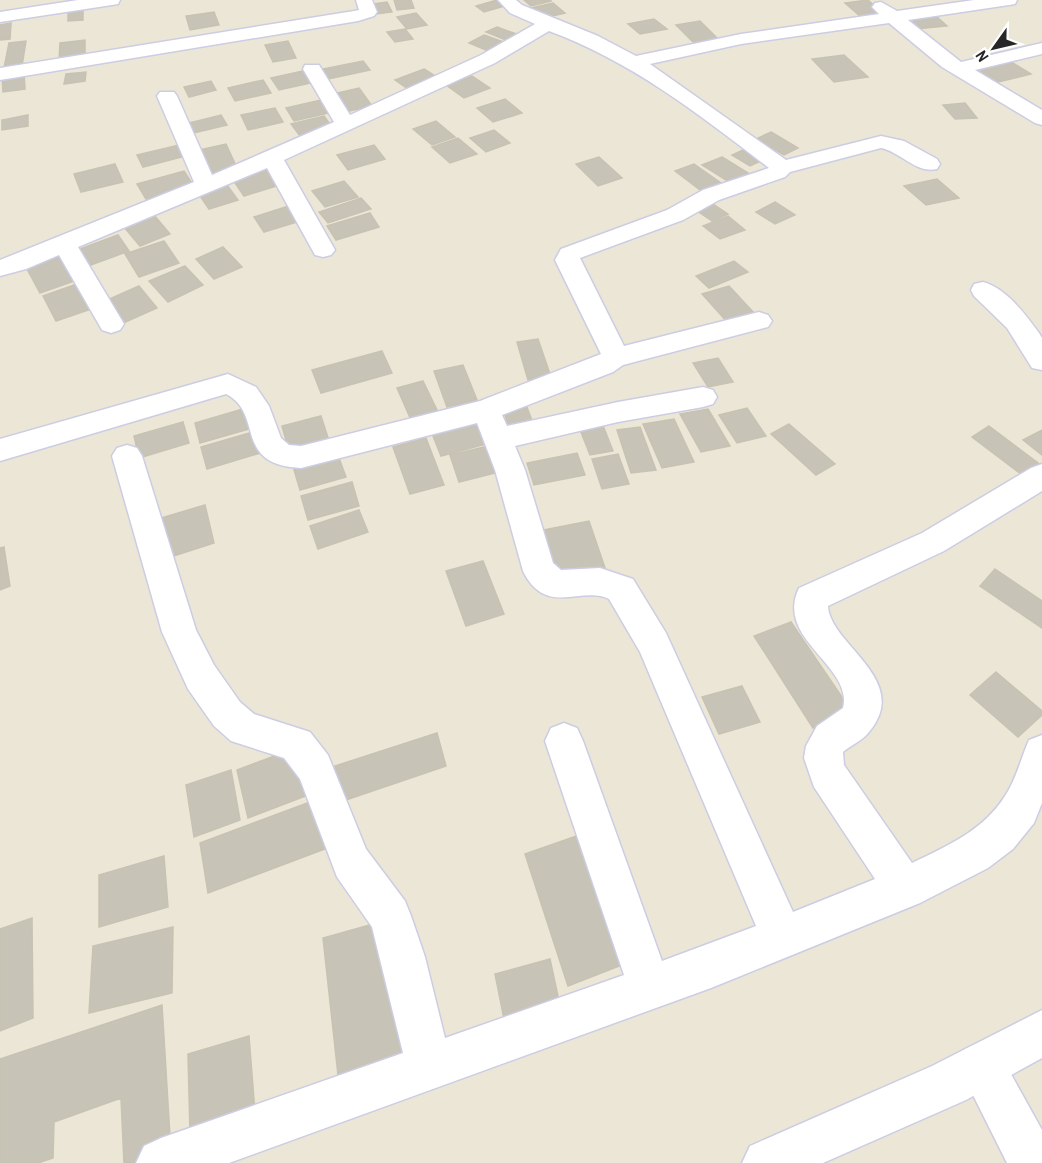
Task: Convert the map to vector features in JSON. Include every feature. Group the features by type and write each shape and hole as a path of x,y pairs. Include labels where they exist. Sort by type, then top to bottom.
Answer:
{"street":[{"path":"0,17 112,0"},
{"path":"0,74 358,16 368,12 364,0"},
{"path":"506,0 516,9 548,24 592,40 634,62 783,167"},
{"path":"873,0 958,69 1042,119"},
{"path":"634,62 741,39 1009,0"},
{"path":"0,268 17,264 272,158 488,59 548,24"},
{"path":"958,69 1042,48"},
{"path":"312,69 345,124"},
{"path":"167,96 206,185"},
{"path":"614,358 614,353 567,260 569,254 675,215 694,202 777,172 783,167 881,142 897,145 929,164"},
{"path":"272,158 323,250"},
{"path":"64,244 111,324"},
{"path":"983,290 1011,313 1042,361"},
{"path":"492,425 614,358 759,321"},
{"path":"0,450 228,384 249,396 269,443 275,453 285,458 492,425 618,412 703,397"},
{"path":"492,425 539,571 547,580 558,586 598,582 613,584 621,590 654,644 782,937"},
{"path":"127,456 179,632 201,677 226,714 244,729 297,745 315,768 351,863 390,916 429,1067"},
{"path":"905,888 828,774 822,760 822,751 828,740 856,721 863,710 862,695 857,682 813,621 810,608 811,598 933,542 1042,476"},
{"path":"564,741 650,988"},
{"path":"161,1163 650,988 905,888 974,854 999,835 1020,809 1042,753"},
{"path":"767,1163 949,1083 1042,1033"},
{"path":"981,1065 1033,1163"}],"building":[{"path":"394,0 411,0 414,8 397,10"},
{"path":"497,0 508,5 484,12 476,6"},
{"path":"524,0 550,0 551,1 531,6"},
{"path":"868,0 883,14 860,16 845,3"},
{"path":"387,2 392,12 376,14 372,4"},
{"path":"553,3 565,13 539,19 527,9"},
{"path":"83,9 83,20 68,21 68,11"},
{"path":"214,12 219,25 190,30 186,16"},
{"path":"416,13 427,25 407,29 397,17"},
{"path":"936,16 947,26 916,29 906,19"},
{"path":"654,19 667,29 640,34 628,24"},
{"path":"700,21 720,41 696,45 676,25"},
{"path":"11,23 10,39 0,40 0,25"},
{"path":"497,27 522,36 511,42 486,32"},
{"path":"405,29 413,39 395,42 387,32"},
{"path":"484,35 509,44 493,53 469,43"},
{"path":"85,40 85,58 59,61 60,43"},
{"path":"26,41 22,66 4,68 9,43"},
{"path":"288,41 296,58 273,62 265,45"},
{"path":"844,55 868,77 834,82 812,59"},
{"path":"1008,60 1031,74 994,83 971,68"},
{"path":"363,61 370,70 324,80 318,70"},
{"path":"424,69 437,77 408,89 395,80"},
{"path":"307,70 315,82 279,90 271,78"},
{"path":"24,71 25,89 3,92 2,75"},
{"path":"86,72 85,81 64,84 66,74"},
{"path":"472,76 490,88 464,98 446,85"},
{"path":"263,80 271,93 235,101 228,88"},
{"path":"211,81 216,90 189,97 184,87"},
{"path":"359,88 372,106 345,112 333,94"},
{"path":"325,99 333,112 294,121 286,108"},
{"path":"505,99 522,113 493,122 477,108"},
{"path":"965,103 977,118 955,119 943,105"},
{"path":"275,108 283,122 248,130 241,115"},
{"path":"28,115 28,126 2,130 2,120"},
{"path":"221,115 227,125 194,133 189,123"},
{"path":"324,116 332,127 300,136 291,124"},
{"path":"436,121 455,137 432,145 413,129"},
{"path":"494,130 510,143 486,152 470,138"},
{"path":"771,132 798,148 784,155 756,139"},
{"path":"458,138 477,154 450,163 432,147"},
{"path":"183,144 189,155 143,167 137,155"},
{"path":"226,144 237,168 209,175 199,150"},
{"path":"374,145 385,159 348,170 337,155"},
{"path":"747,148 765,159 750,166 732,155"},
{"path":"599,157 622,178 598,186 576,164"},
{"path":"722,157 748,173 729,182 702,165"},
{"path":"115,164 123,182 81,192 74,174"},
{"path":"694,164 724,185 704,193 675,171"},
{"path":"272,165 286,183 244,196 231,177"},
{"path":"184,171 193,185 146,199 137,184"},
{"path":"937,179 959,198 926,205 904,186"},
{"path":"344,181 358,197 325,207 312,191"},
{"path":"227,185 238,200 209,209 198,193"},
{"path":"361,198 371,209 328,223 319,212"},
{"path":"710,202 728,214 712,221 694,209"},
{"path":"775,202 795,215 775,224 756,212"},
{"path":"289,206 300,221 264,232 254,217"},
{"path":"370,213 379,227 336,240 327,226"},
{"path":"154,215 170,234 140,246 124,227"},
{"path":"728,216 745,230 720,239 703,226"},
{"path":"118,235 129,251 88,266 77,250"},
{"path":"164,241 179,263 139,277 125,254"},
{"path":"223,247 242,267 214,279 196,259"},
{"path":"60,257 74,281 40,293 27,269"},
{"path":"734,261 748,272 709,288 696,276"},
{"path":"185,266 203,285 168,302 149,281"},
{"path":"77,284 91,309 56,321 43,296"},
{"path":"139,286 157,308 123,323 105,301"},
{"path":"729,286 756,315 728,323 702,294"},
{"path":"538,339 551,377 528,380 517,342"},
{"path":"382,351 392,373 321,393 312,370"},
{"path":"718,358 733,382 708,387 693,363"},
{"path":"463,365 477,400 447,407 434,371"},
{"path":"423,381 439,414 412,422 397,388"},
{"path":"525,402 534,426 510,431 502,406"},
{"path":"253,406 259,426 200,443 195,423"},
{"path":"747,408 766,436 737,443 719,415"},
{"path":"708,409 730,446 701,452 680,414"},
{"path":"321,416 330,444 290,455 282,426"},
{"path":"486,417 497,441 441,456 431,431"},
{"path":"674,419 694,462 662,468 643,424"},
{"path":"183,422 189,443 139,458 134,436"},
{"path":"602,423 613,451 590,455 579,427"},
{"path":"789,424 835,464 816,475 771,434"},
{"path":"989,426 1042,466 1025,477 972,437"},
{"path":"640,427 656,470 631,473 617,430"},
{"path":"260,430 267,451 207,469 201,447"},
{"path":"1042,430 1042,455 1023,440"},
{"path":"426,438 444,485 410,494 393,447"},
{"path":"493,445 503,471 459,482 450,455"},
{"path":"336,450 346,477 300,490 292,463"},
{"path":"577,453 585,475 534,485 527,463"},
{"path":"618,454 629,484 602,489 592,459"},
{"path":"352,482 359,506 308,520 301,496"},
{"path":"205,505 214,543 158,561 151,521"},
{"path":"359,510 368,532 318,549 310,526"},
{"path":"589,521 605,568 558,578 543,530"},
{"path":"4,547 10,586 0,590 0,548"},
{"path":"483,561 504,614 466,626 446,571"},
{"path":"995,569 1042,601 1042,628 980,586"},
{"path":"791,622 852,712 813,728 754,636"},
{"path":"996,672 1042,711 1042,715 1018,737 970,695"},
{"path":"742,686 760,722 719,734 702,697"},
{"path":"437,733 446,766 343,801 335,766"},
{"path":"296,748 308,795 248,818 237,770"},
{"path":"231,770 240,820 194,837 186,785"},
{"path":"318,799 330,847 208,893 200,843"},
{"path":"588,832 637,959 568,986 525,854"},
{"path":"164,856 168,907 99,927 99,875"},
{"path":"32,918 33,1018 0,1031 0,929"},
{"path":"384,921 405,1063 339,1084 323,938"},
{"path":"173,927 172,993 89,1013 93,946"},
{"path":"550,959 564,1024 508,1039 495,974"},
{"path":"162,1005 171,1153 144,1163 124,1163 121,1098 54,1122 53,1158 38,1163 0,1163 0,1059"},
{"path":"249,1036 255,1113 190,1133 188,1054"}]}
